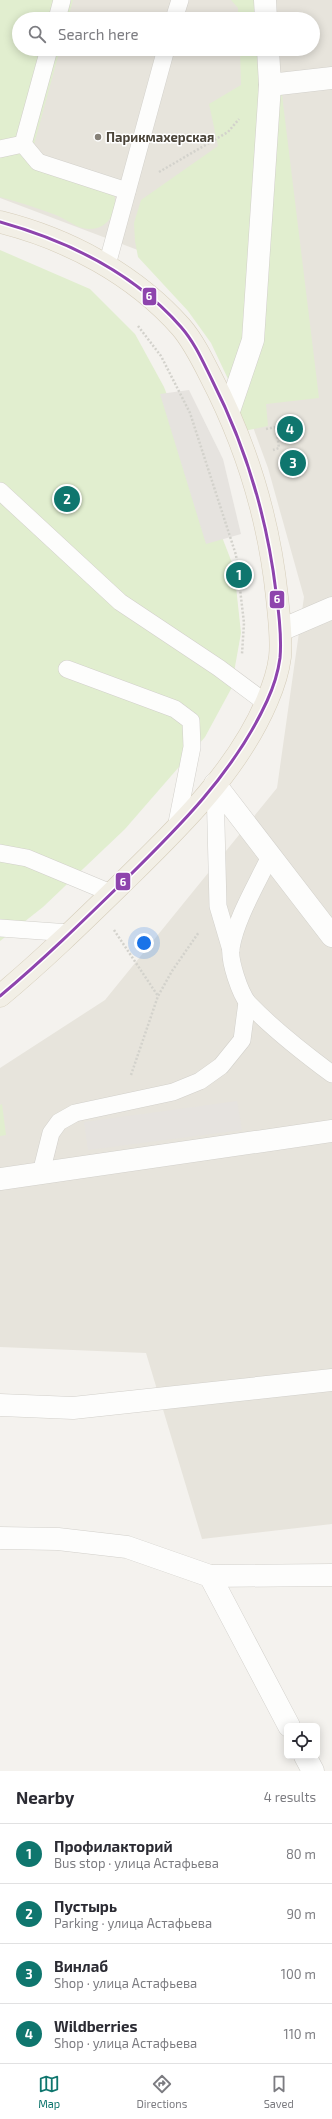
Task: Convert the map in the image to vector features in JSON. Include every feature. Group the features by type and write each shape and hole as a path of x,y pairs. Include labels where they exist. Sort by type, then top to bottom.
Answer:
{"main road":[{"path":"0,222 34,230 107,265 139,287 183,329 204,361 229,411 246,456 268,536 274,564 281,630 277,677 266,703 248,740 215,784 176,828 105,900 42,960 0,996"}],"street":[{"path":"265,0 266,12"},
{"path":"229,411 253,340 270,85 268,56"},
{"path":"270,85 332,78"},
{"path":"281,630 331,613"},
{"path":"215,784 332,936"},
{"path":"0,1179 332,1131"},
{"path":"0,1406 73,1408 332,1380"},
{"path":"0,1538 58,1539 127,1547 210,1576 332,1575"},
{"path":"210,1576 287,1723"},
{"path":"307,1759 313,1771"}],"lane":[{"path":"59,12 62,0"},
{"path":"176,12 180,0"},
{"path":"23,144 47,56"},
{"path":"107,265 164,56"},
{"path":"0,149 23,144"},
{"path":"23,144 38,162 127,191"},
{"path":"0,491 120,602 219,668 266,703"},
{"path":"67,669 175,709 191,721 192,747 176,828"},
{"path":"215,784 218,906 231,950 235,976 247,1002 307,1055 332,1074"},
{"path":"0,853 27,858 105,900"},
{"path":"231,950 238,926 270,856"},
{"path":"0,928 70,934"},
{"path":"41,1173 51,1133 60,1122 74,1113 173,1092 200,1081 221,1066 242,1040 247,1002"}],"path":[{"path":"127,191 228,132"},
{"path":"134,321 161,356 190,413 236,555 244,623 242,661 280,655"},
{"path":"270,428 276,428 279,448 273,450"},
{"path":"105,900 158,996"},
{"path":"124,1103 145,1030 158,996 172,970 218,906"}],"shaded area":[{"path":"0,0 332,0 332,1524 202,1539 146,1353 0,1347 0,1068 105,1000 277,788 304,597 268,468 196,272 0,198"},
{"path":"189,390 223,459 241,534 206,544 160,394"},
{"path":"237,1101 242,1130 88,1150 84,1122"}],"green space":[{"path":"0,0 73,0 70,12 12,12 12,56 58,56 32,152 114,193 115,206 113,212 111,217 102,226 85,229 56,215 0,197"},
{"path":"231,0 259,0 261,12 238,12 238,8"},
{"path":"240,56 262,56 263,76 282,95 319,398 266,404 268,426 244,431 228,379 211,343 188,311 138,257 134,223 141,200 218,146 209,104 241,85"},
{"path":"0,250 90,289 135,334 164,387 234,568 241,633 231,689 205,737 125,829 43,907 0,941"},
{"path":"2,1104 6,1135 0,1136 0,1105"}],"transit line":[{"name":"6","path":"0,222 75,249 121,275 163,308 181,327 195,346 235,431 245,457 261,510 272,564 281,641 278,669 269,696 254,727 221,776 184,820 144,862 63,940 0,996"}],"place":[{"name":"Парикмахерская","path":"98,137"},
{"name":"Wildberries","path":"290,429"},
{"name":"Винлаб","path":"293,463"},
{"name":"Пустырь","path":"67,499"},
{"name":"Профилакторий","path":"239,575"}]}
